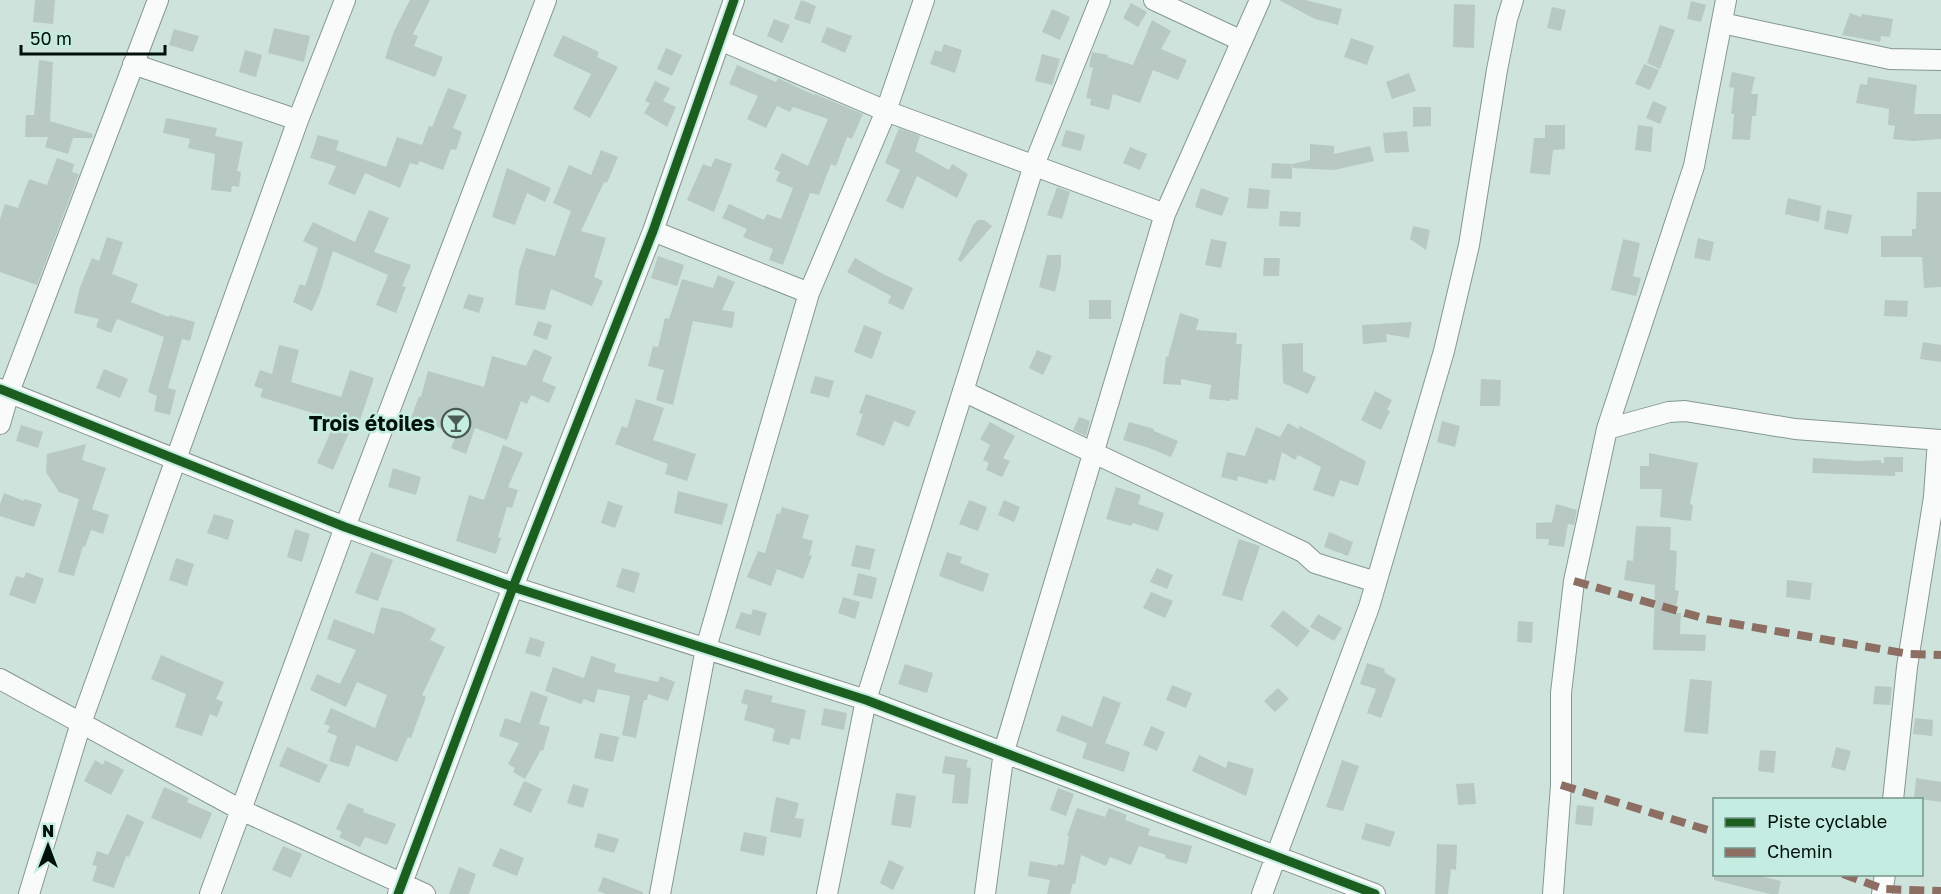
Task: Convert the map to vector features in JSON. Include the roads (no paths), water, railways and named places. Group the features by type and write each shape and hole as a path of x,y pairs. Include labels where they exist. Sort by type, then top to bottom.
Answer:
{"street":[{"path":"0,424 5,391 158,0"},
{"path":"29,894 81,723 298,120 345,0"},
{"path":"210,894 345,527 546,0"},
{"path":"400,888 513,587 653,231 734,0"},
{"path":"660,894 706,648 809,292 886,111 924,0"},
{"path":"827,894 866,700 1034,165 1100,0"},
{"path":"1154,0 1242,41"},
{"path":"985,894 1004,751 1166,214 1260,0"},
{"path":"1262,894 1369,608 1449,330 1469,245 1499,60 1513,0"},
{"path":"1553,894 1562,785 1561,693 1573,592 1607,429 1694,166 1726,0"},
{"path":"1722,23 1890,59 1941,60"},
{"path":"720,40 886,111 1166,214"},
{"path":"133,64 298,120"},
{"path":"653,231 809,292"},
{"path":"963,390 1303,552 1315,563 1376,582"},
{"path":"5,391 345,527 513,587 866,700 1375,894"},
{"path":"1607,429 1669,411 1685,411 1794,429 1939,440 1934,497 1907,667 1893,798"},
{"path":"0,679 241,810 400,888 425,894"},
{"path":"1882,894 1885,876"}],"place":[{"name":"Trois étoiles","path":"456,423"}]}
